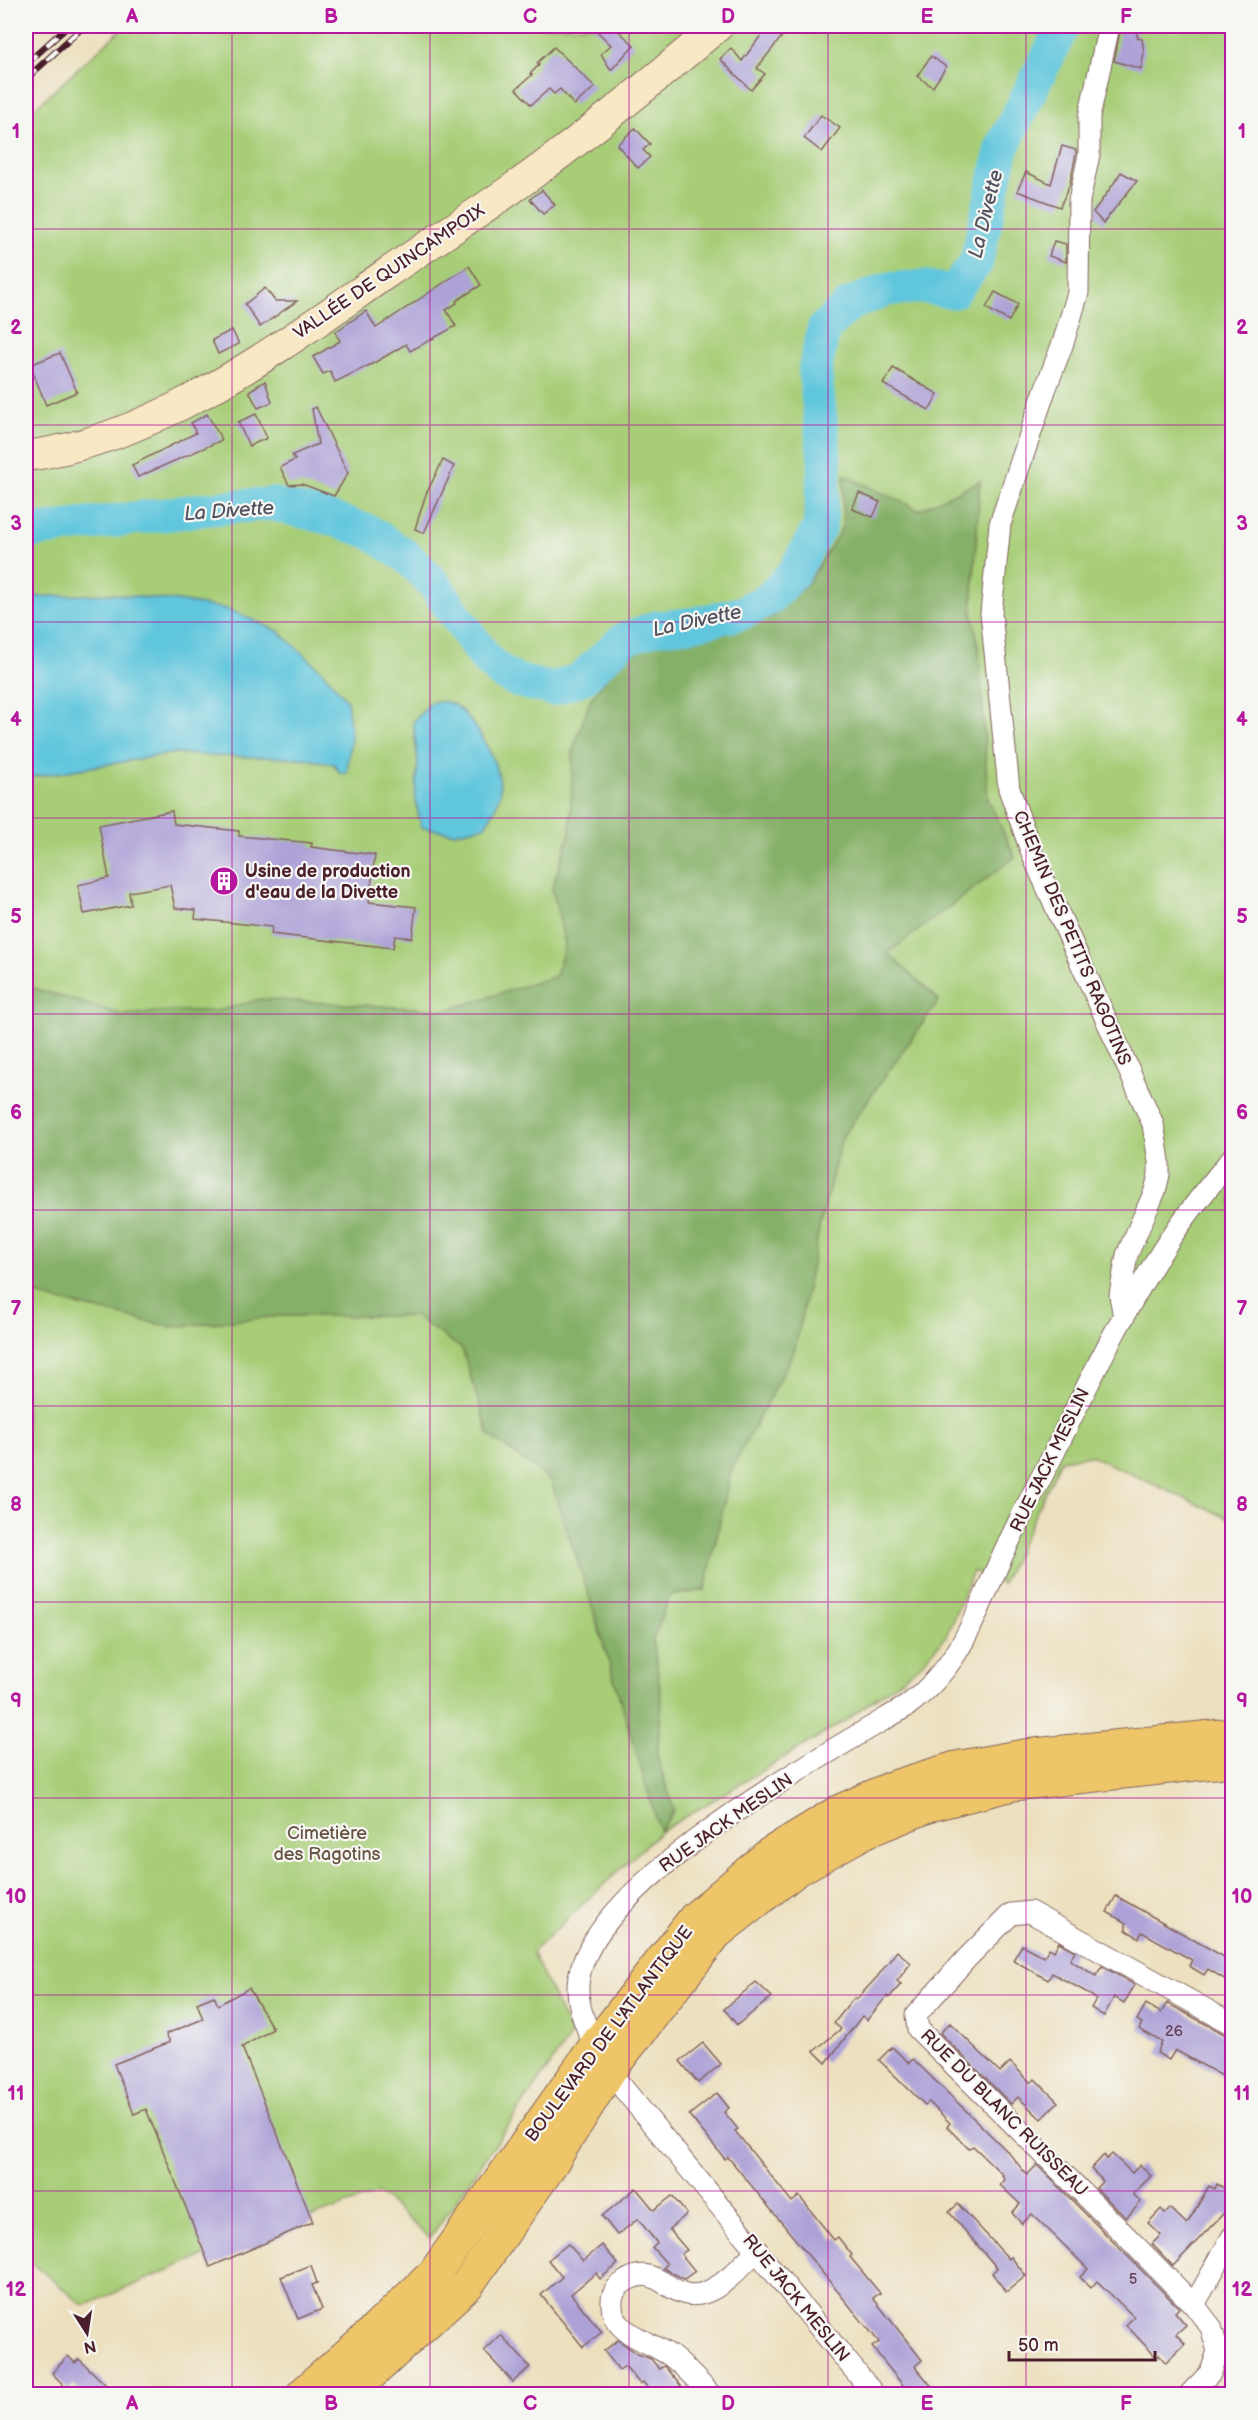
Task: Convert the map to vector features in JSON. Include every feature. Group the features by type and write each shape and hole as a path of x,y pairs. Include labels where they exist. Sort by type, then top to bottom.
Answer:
{"main road":[{"name":"VALLÉE DE QUINCAMPOIX","path":"26,456 85,444 144,422 213,387 262,357 539,170 718,26"},
{"name":"BOULEVARD DE L'ATLANTIQUE","path":"349,2394 466,2286 547,2170 602,2059 695,1918 770,1854 840,1811 894,1787 956,1768 1024,1756 1233,1735"},
{"name":"BOULEVARD DE L'ATLANTIQUE","path":"303,2394 434,2274 602,2059 716,1933 796,1870 864,1832 933,1804 1013,1784 1233,1760"}],"street":[{"name":"CHEMIN DES PETITS RAGOTINS","path":"1109,26 1089,117 1089,156 1079,201 1078,293 1000,524 991,613 1009,789 1033,856 1153,1124 1159,1174 1155,1191 1136,1232 1125,1264 1120,1295 1124,1317"},
{"name":"RUE JACK MESLIN","path":"874,2394 602,2059 581,2007 578,1984 584,1961 593,1941 633,1893 701,1836 803,1768 907,1706 945,1671 978,1615 999,1563 1124,1317 1180,1223 1233,1158"},
{"name":"RUE DU BLANC RUISSEAU","path":"1190,2394 1211,2372 1218,2351 1211,2327 1194,2305 918,2030 916,2015 967,1958 1011,1914 1030,1912 1233,2024"},
{"path":"1194,2305 1233,2237"},
{"path":"710,2394 671,2356 621,2326 614,2317 612,2297 617,2287 638,2274 649,2275 683,2294 703,2294 720,2285 757,2250"}],"green space":[{"name":"Cimetière des Ragotins","path":"125,26 1232,26 1232,1520 1090,1455 1061,1460 1002,1584 973,1571 946,1636 918,1667 843,1722 660,1832 532,1952 571,2035 430,2238 378,2193 188,2262 84,2306 26,2258 26,116"},
{"path":"844,475 919,510 980,481 972,611 979,649 988,799 1015,857 888,953 939,1000 842,1137 820,1224 795,1349 731,1471 705,1590 669,1596 653,1640 662,1702 657,1756 674,1810 660,1832 588,1593 551,1481 489,1435 462,1349 414,1316 280,1316 171,1327 51,1299 26,1290 26,986 124,1015 168,1011 217,1011 260,999 447,1010 556,976 565,944 552,888 570,833 573,749 591,698 628,650 772,617 808,583 842,528"}],"water":[{"path":"113,594 228,609 278,631 321,670 347,700 351,736 347,773 340,773 334,764 302,758 175,753 26,778 26,597"},
{"path":"431,702 448,702 458,708 475,727 489,751 500,784 498,801 485,826 454,833 421,827 415,797 418,763 413,722"}],"building":[{"path":"592,26 613,26 634,45 611,70 601,54 611,45"},
{"path":"768,26 773,26 784,34 757,68 765,74 751,90 720,59 731,48 742,61"},
{"path":"1121,26 1134,26 1138,38 1142,39 1144,52 1141,69 1114,61"},
{"path":"554,47 595,87 574,105 560,89 554,94 549,89 531,105 516,89 532,75 530,74 539,65 537,63"},
{"path":"931,56 946,67 933,87 917,76"},
{"path":"821,115 840,128 822,152 804,138"},
{"path":"635,128 650,144 643,150 650,157 638,168 617,145"},
{"path":"1062,146 1076,150 1076,154 1070,183 1060,207 1017,191 1026,172 1051,184"},
{"path":"1121,172 1137,181 1103,223 1093,212"},
{"path":"542,190 555,205 543,214 530,199"},
{"path":"1054,241 1066,244 1066,262 1049,256"},
{"path":"469,266 481,285 446,310 456,326 410,351 406,344 335,382 330,371 323,374 313,357 340,341 335,332 366,311 376,328"},
{"path":"265,288 275,301 297,301 260,327 245,304"},
{"path":"995,292 1018,304 1009,321 986,308"},
{"path":"232,330 239,344 218,354 212,340"},
{"path":"60,353 77,392 46,405 30,365"},
{"path":"893,368 938,394 929,410 883,384"},
{"path":"265,381 272,402 258,408 249,391"},
{"path":"316,407 348,473 334,496 302,484 289,485 280,467 295,460 292,455 318,444 312,409"},
{"path":"207,414 222,440 138,477 132,465 196,433 191,423"},
{"path":"256,414 267,438 249,446 238,422"},
{"path":"443,460 454,466 424,533 415,529 426,494"},
{"path":"859,493 880,502 873,517 852,509"},
{"name":"Usine de production d'eau de la Divette","path":"172,811 174,824 239,831 239,836 312,843 311,847 375,855 369,902 416,907 412,938 395,936 393,948 271,934 272,927 195,919 196,910 175,908 170,885 129,892 131,905 84,914 78,885 109,878 99,825"},
{"path":"1116,1896 1233,1962 1233,1984 1208,1969 1204,1975 1189,1966 1192,1960 1142,1932 1139,1938 1126,1930 1126,1923 1107,1912"},
{"path":"1059,1942 1075,1951 1070,1960 1096,1976 1102,1966 1135,1985 1124,2003 1114,1997 1104,2016 1091,2008 1096,1999 1086,1992 1052,1973 1048,1980 1013,1960 1022,1945 1044,1957 1049,1948 1054,1951"},
{"path":"897,1951 911,1963 897,1981 901,1984 889,1998 887,1996 867,2020 862,2016 826,2063 814,2051 841,2029 834,2023 854,1998 856,2000 877,1977"},
{"path":"756,1982 772,1997 737,2025 724,2009"},
{"path":"249,1988 273,2029 242,2047 313,2222 210,2267 146,2109 134,2114 114,2064 170,2042 166,2034 203,2019 197,2003 214,1996 218,2005"},
{"path":"1167,2003 1233,2037 1233,2074 1227,2071 1224,2077 1175,2050 1169,2060 1157,2053 1162,2042 1139,2029 1142,2023 1137,2020 1146,2004 1161,2013"},
{"path":"950,2023 1000,2072 1010,2062 1031,2083 1035,2079 1058,2102 1041,2119 1018,2097 1011,2104 940,2033"},
{"path":"703,2043 721,2064 698,2083 680,2061"},
{"path":"892,2047 909,2063 913,2059 1008,2152 1027,2175 1037,2165 1179,2308 1175,2312 1186,2325 1176,2334 1185,2344 1166,2363 1159,2355 1157,2358 1126,2325 1134,2317 1097,2281 1091,2288 1080,2277 1088,2269 1061,2242 1032,2214 1022,2224 1012,2213 1020,2204 1000,2185 1005,2180 1003,2175 973,2146 969,2149 947,2127 950,2123 929,2102 925,2105 879,2060"},
{"path":"717,2093 729,2108 724,2112 738,2129 735,2131 792,2202 799,2196 834,2240 838,2237 852,2255 850,2257 880,2293 873,2298 922,2360 915,2366 938,2394 910,2394 872,2347 879,2342 728,2157 725,2159 689,2115"},
{"path":"1112,2154 1132,2173 1140,2165 1151,2176 1133,2194 1141,2202 1126,2218 1096,2188 1103,2181 1091,2169 1104,2155 1107,2159"},
{"path":"1217,2184 1233,2193 1233,2218 1223,2214 1173,2266 1152,2244 1161,2235 1148,2223 1161,2209 1165,2213 1170,2208 1187,2224 1209,2186 1215,2189"},
{"path":"636,2188 654,2210 672,2196 687,2214 669,2229 687,2250 681,2254 695,2271 684,2279 663,2268 667,2264 652,2247 657,2243 638,2219 617,2235 602,2216"},
{"path":"958,2204 1009,2259 1011,2257 1026,2276 1006,2292 992,2273 997,2268 949,2212"},
{"path":"568,2244 583,2261 602,2245 618,2264 600,2279 596,2273 571,2294 602,2332 583,2347 541,2295 562,2277 548,2260"},
{"path":"311,2265 317,2283 312,2285 322,2309 298,2319 281,2277"},
{"path":"501,2335 530,2367 513,2382 484,2351"},
{"path":"618,2340 638,2354 651,2359 659,2369 664,2366 688,2394 653,2394 643,2382 640,2384 625,2366 619,2370 604,2351"},
{"path":"68,2356 75,2363 79,2359 108,2387 101,2394 83,2394 73,2385 68,2390 52,2373"}],"waterway":[{"name":"La Divette","path":"26,532 216,508 272,504 329,518 370,532 406,556 434,584 486,659 502,673 518,681 552,689 581,679 624,639 655,628 693,624 742,613 770,598 794,572 820,526 825,462 815,370 824,328 850,304 888,289 924,287 953,292 976,263 1003,145 1063,26"}],"railway":[{"path":"26,64 68,26"},
{"path":"26,79 84,26"}],"place":[{"name":"Usine de production d'eau de la Divette","path":"224,881"}]}
